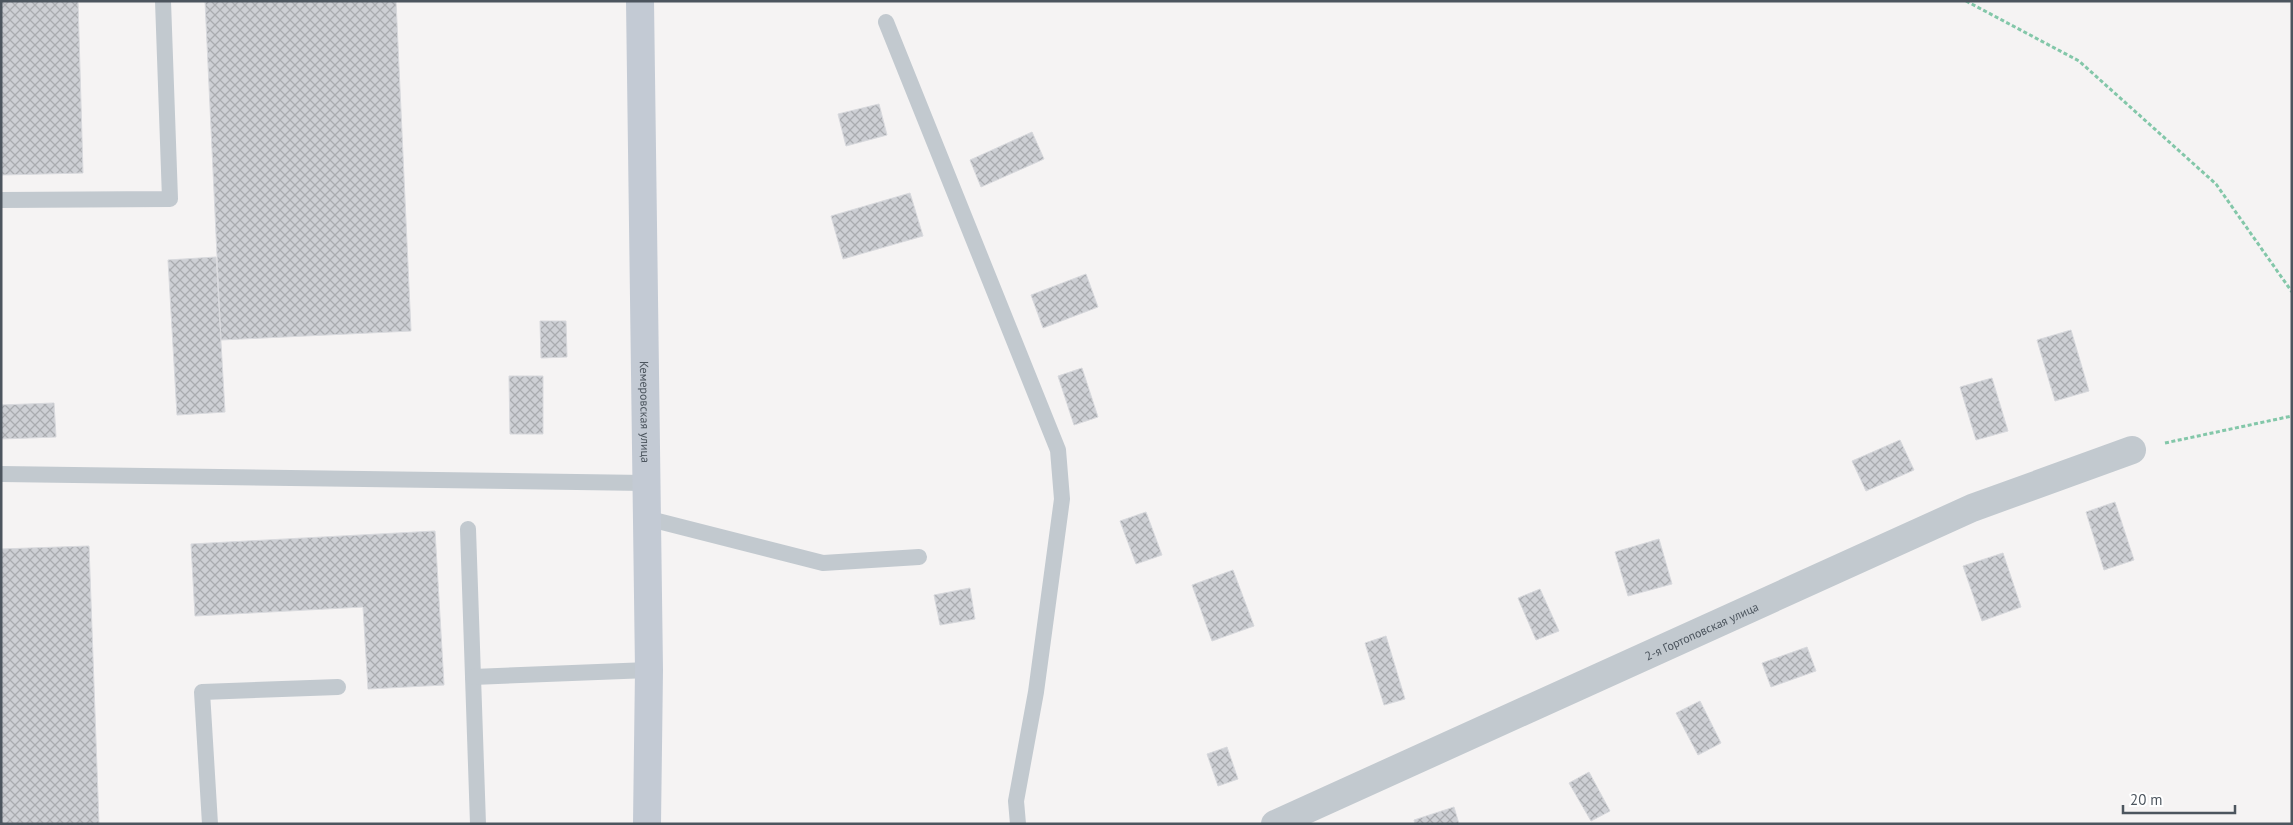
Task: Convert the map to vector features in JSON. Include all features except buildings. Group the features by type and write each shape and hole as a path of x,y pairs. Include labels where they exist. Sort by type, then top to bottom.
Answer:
{"main road":[{"name":"Кемеровская улица","path":"640,1 649,670 647,824"}],"street":[{"name":"2-я Гортоповская улица","path":"1275,824 1972,508 2132,450"}],"lane":[{"path":"1,200 170,199 163,1"},
{"path":"886,22 1058,450 1062,499 1036,692 1016,801 1018,824"},
{"path":"1,474 645,483"},
{"path":"646,518 823,563 919,557"},
{"path":"468,529 478,824"},
{"path":"473,677 649,670"},
{"path":"210,824 202,692 338,687"}],"path":[{"path":"1966,1 2079,61 2209,177 2216,184 2292,292"},
{"path":"2132,450 2292,416"}]}
